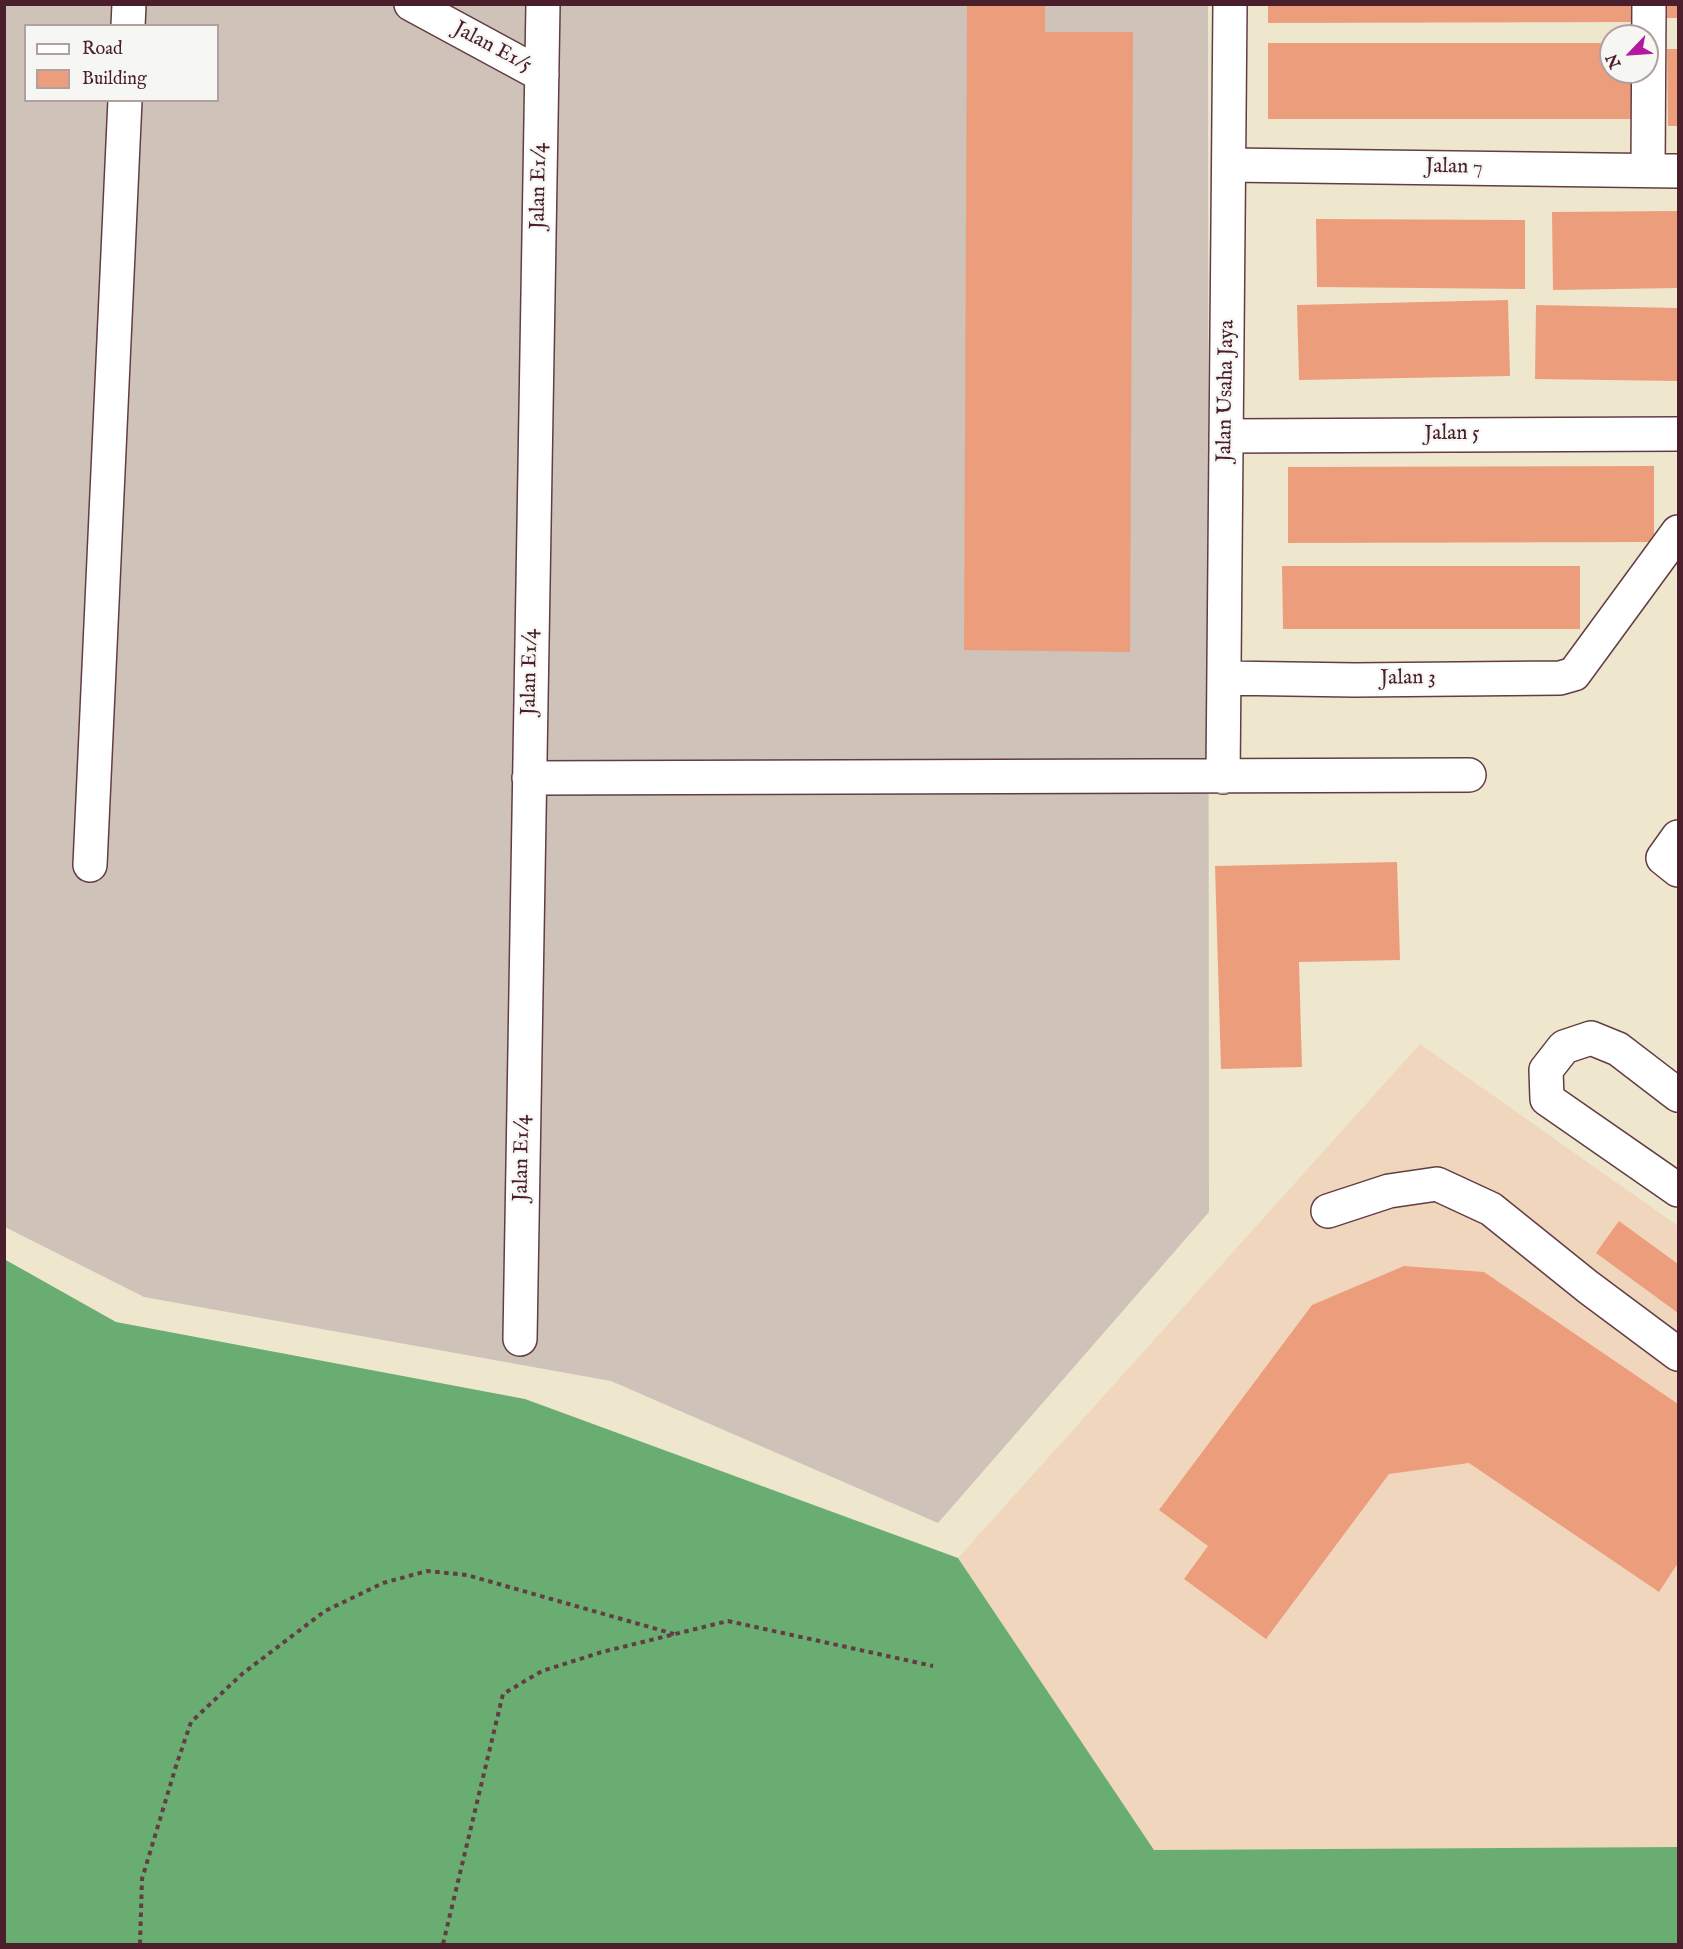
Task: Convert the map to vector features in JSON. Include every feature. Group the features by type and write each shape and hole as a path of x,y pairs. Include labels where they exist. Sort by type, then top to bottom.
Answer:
{"street":[{"path":"128,24 129,4"},
{"name":"Jalan E1/5","path":"411,4 542,75"},
{"name":"Jalan E1/4","path":"520,1339 543,4"},
{"name":"Jalan Usaha Jaya","path":"1223,777 1230,4"},
{"path":"1649,4 1663,170"},
{"path":"90,865 125,102"},
{"name":"Jalan 7","path":"1229,165 1663,170"},
{"name":"Jalan 5","path":"1226,436 1678,434"},
{"name":"Jalan 3","path":"1224,678 1355,680 1560,678 1574,674 1678,532"},
{"path":"529,778 1469,775"},
{"path":"1678,837 1663,858 1678,870"},
{"path":"1678,1095 1618,1049 1591,1038 1564,1047 1546,1070 1547,1099 1678,1190"},
{"path":"1328,1211 1389,1191 1437,1184 1491,1209 1588,1287 1678,1354"}],"path":[{"path":"140,1944 142,1879 191,1722 242,1674 325,1611 383,1583 428,1571 467,1575 674,1634"},
{"path":"444,1944 503,1694 542,1671 602,1652 728,1621 933,1665"}],"shaded area":[{"path":"4,5 1208,5 1209,1212 938,1523 611,1381 144,1297 5,1227"},
{"path":"1420,1044 1678,1226 1678,1847 1154,1850 958,1558"}],"green space":[{"path":"4,1259 116,1322 525,1399 958,1558 1154,1850 1678,1847 1678,1944 5,1944"}],"building":[{"path":"967,4 1045,4 1045,32 1133,32 1130,652 964,650"},
{"path":"1268,4 1634,4 1634,22 1268,23"},
{"path":"1661,4 1678,4 1678,18 1661,18"},
{"path":"1268,43 1599,43 1599,84 1634,84 1635,119 1268,119"},
{"path":"1667,49 1678,49 1678,126 1668,126"},
{"path":"1678,211 1678,288 1553,290 1552,212"},
{"path":"1316,219 1525,220 1525,289 1317,287"},
{"path":"1508,300 1510,376 1299,380 1297,305"},
{"path":"1536,305 1678,308 1678,381 1535,379"},
{"path":"1654,466 1654,542 1288,543 1288,467"},
{"path":"1282,566 1580,566 1580,629 1283,629"},
{"path":"1397,862 1400,960 1299,962 1302,1067 1221,1069 1215,866"},
{"path":"1619,1221 1678,1264 1678,1313 1596,1253"},
{"path":"1404,1266 1484,1272 1678,1404 1678,1563 1659,1592 1469,1463 1389,1474 1266,1639 1184,1579 1208,1546 1159,1510 1312,1305"}]}
